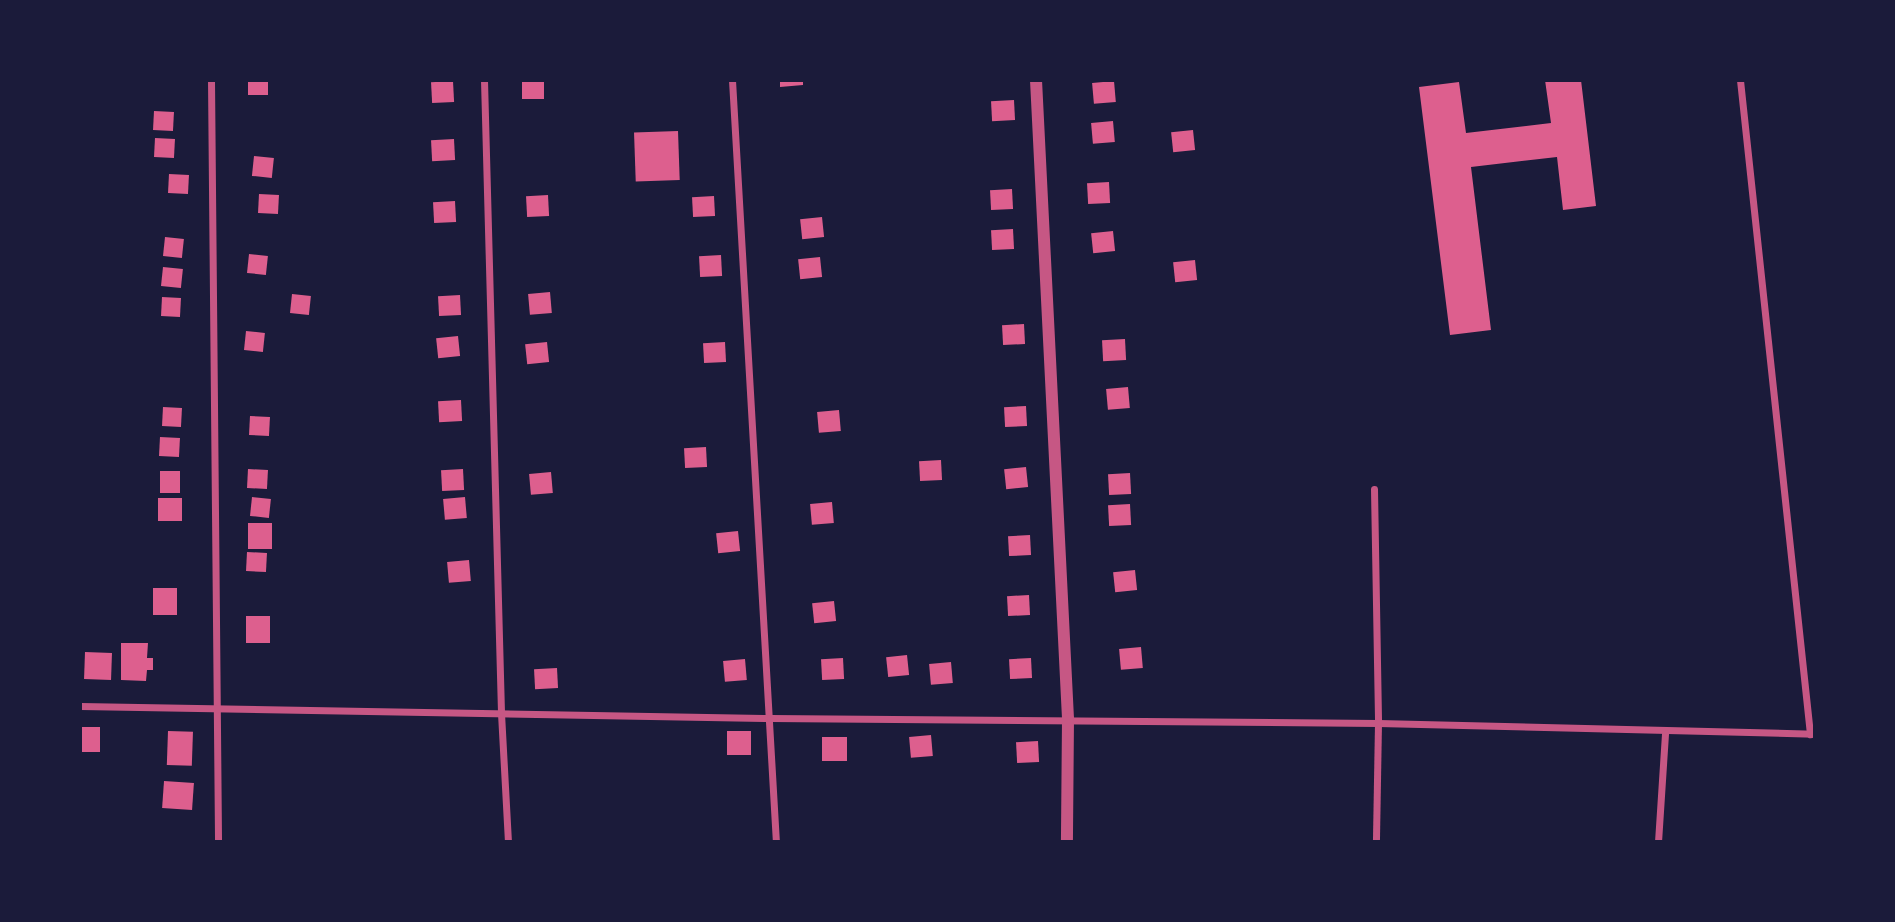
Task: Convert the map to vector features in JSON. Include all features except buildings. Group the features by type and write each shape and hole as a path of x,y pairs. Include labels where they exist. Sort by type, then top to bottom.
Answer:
{"street":[{"path":"211,80 218,842"},
{"path":"484,80 501,713 508,842"},
{"path":"732,80 776,842"},
{"path":"1036,80 1068,719 1067,842"},
{"path":"80,706 215,706 770,718 1378,723 1665,733 1812,734 1740,80"},
{"path":"1374,489 1378,723 1376,842"},
{"path":"1658,842 1665,733"}]}
